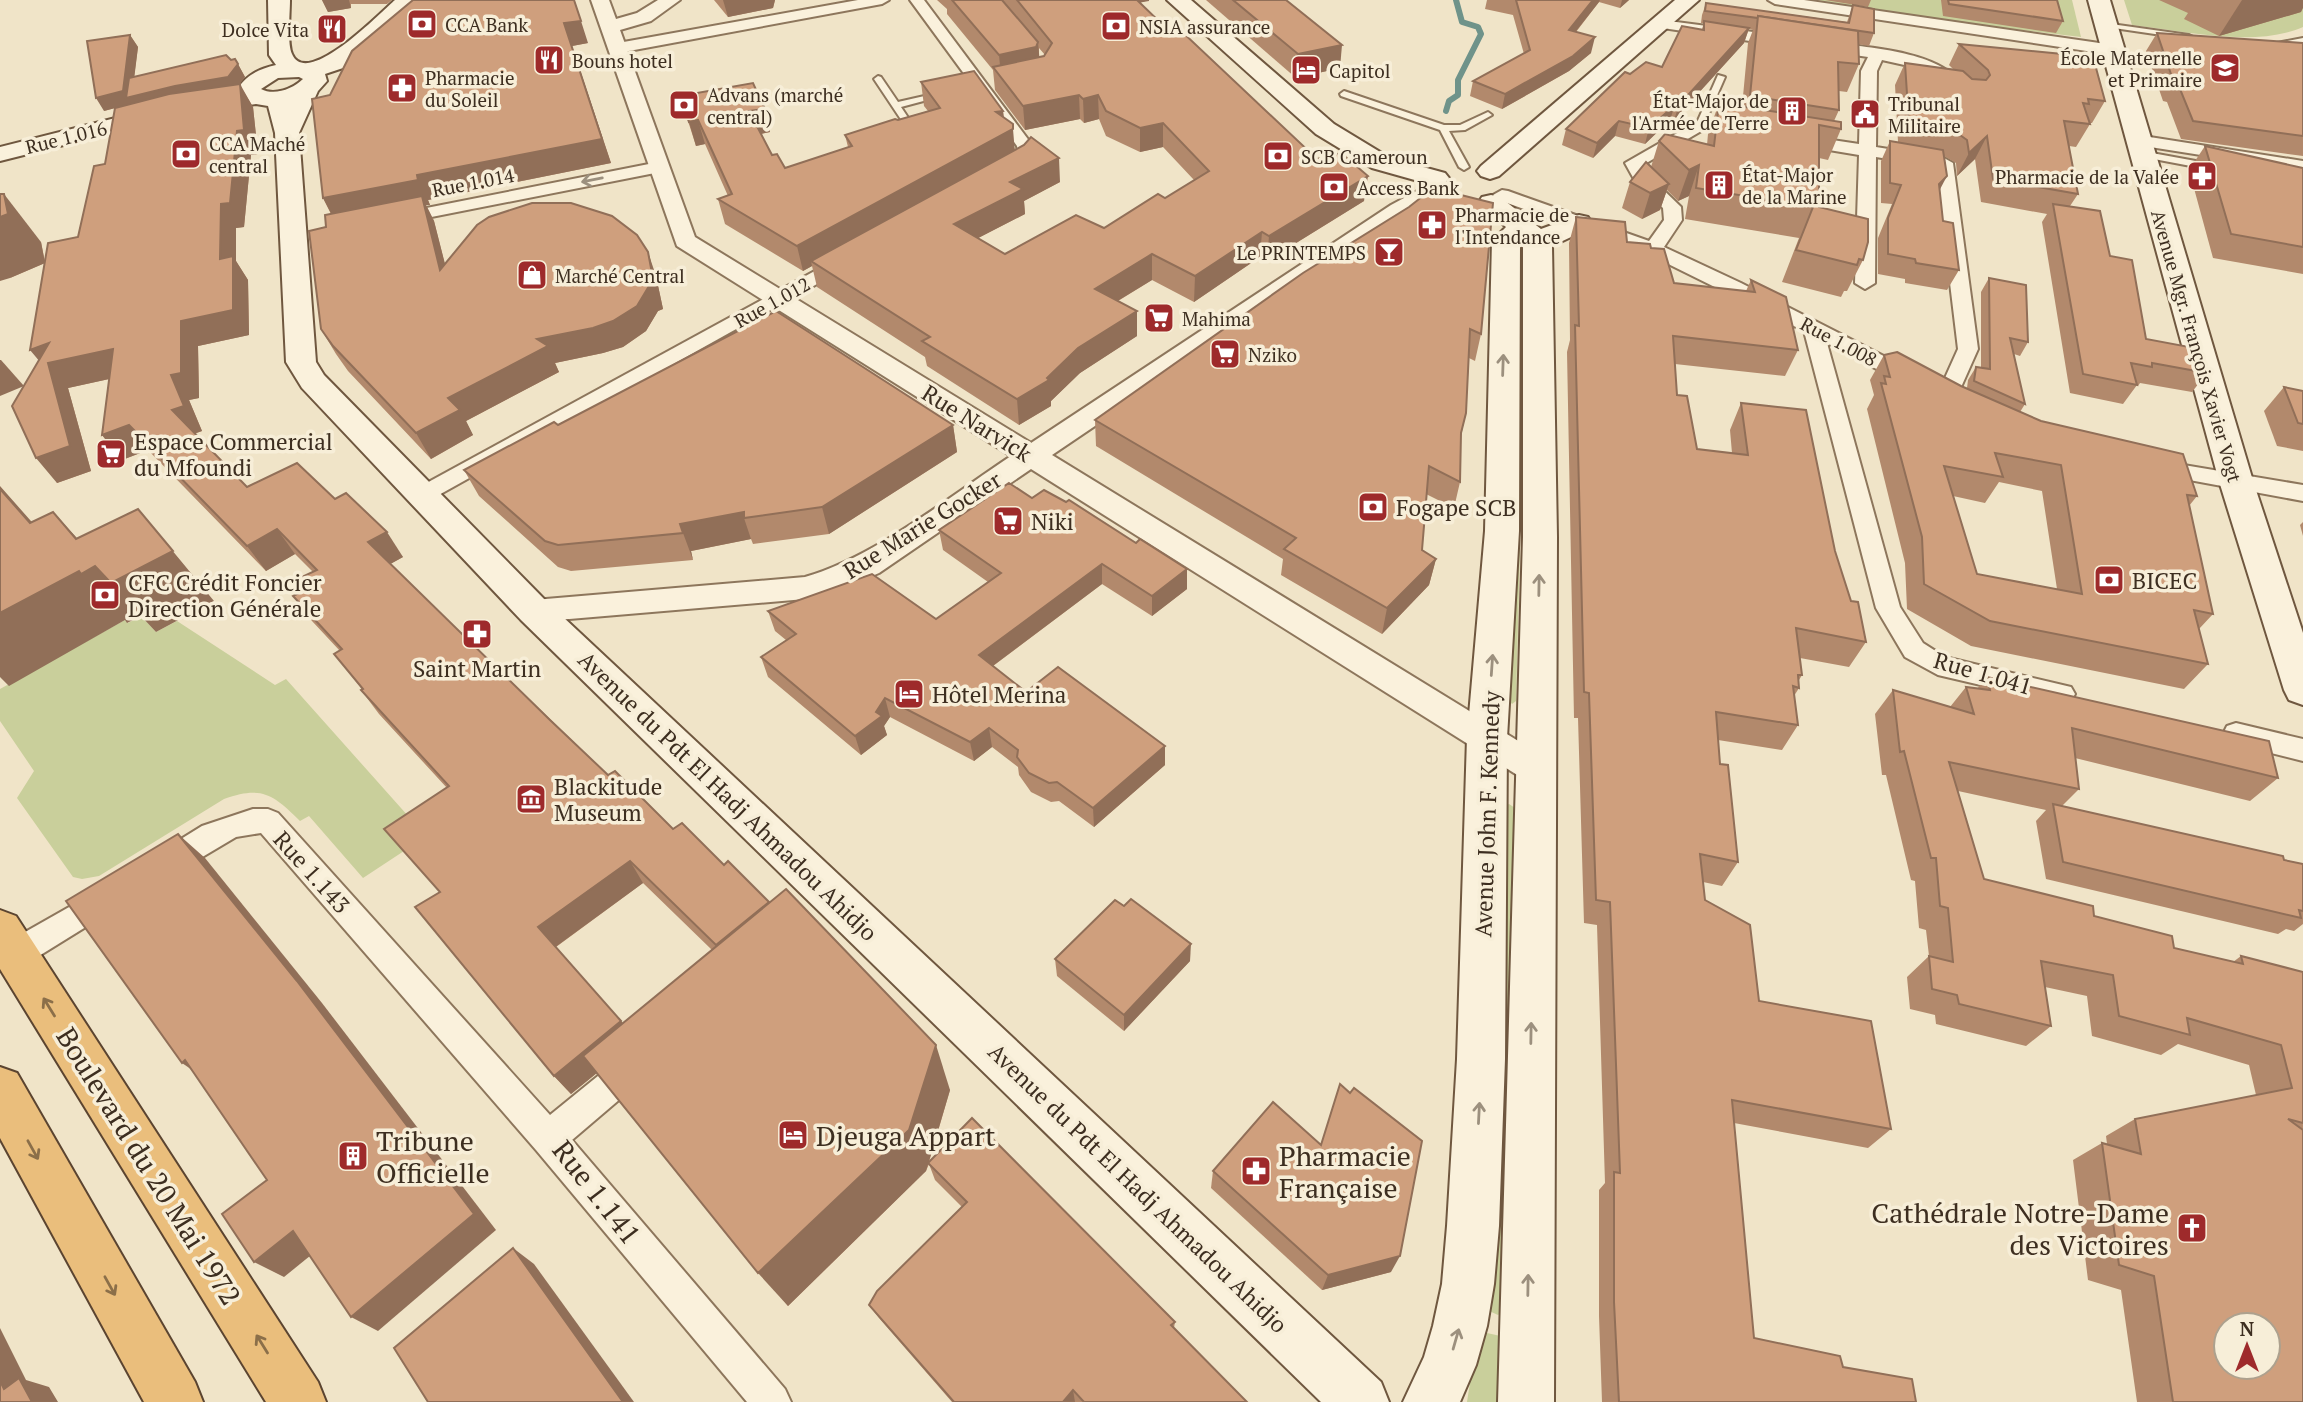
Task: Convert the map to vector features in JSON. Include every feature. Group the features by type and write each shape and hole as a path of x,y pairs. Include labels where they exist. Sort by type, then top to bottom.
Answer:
{"highway":[{"name":"Boulevard du 20 Mai 1972","path":"8,942 298,1402"},
{"path":"0,1090 175,1402"}],"main road":[{"name":"Avenue du Pdt El Hadj Ahmadou Ahidjo","path":"279,0 285,85 302,238 301,362 313,382 420,496 824,907 1361,1402"},
{"path":"285,85 335,63 408,0"},
{"path":"1178,0 1325,130 1381,163 1549,235 1579,223"},
{"path":"1490,171 1688,0"},
{"name":"Avenue Mgr. François Xavier Vogt","path":"2107,25 2139,147 2236,481 2303,690"},
{"name":"Rue 1.016","path":"0,154 285,85"},
{"path":"1464,167 1490,171 1506,181 1508,192 1481,205 1450,169 1464,167"},
{"name":"Avenue John F. Kennedy","path":"1481,205 1506,241 1523,299 1521,534 1534,768 1526,1402"},
{"name":"Avenue John F. Kennedy","path":"1431,1402 1449,1365 1460,1326 1471,1249 1481,1059 1487,738 1521,534"}],"street":[{"name":"Rue Narvick","path":"600,0 685,242 1534,768"},
{"path":"614,37 671,0"},
{"path":"614,37 882,0"},
{"path":"918,0 1025,146 1027,155 1019,163 994,176"},
{"path":"1775,0 2107,25"},
{"path":"1661,24 1877,55 1938,69 1959,87"},
{"path":"1865,283 1868,151 1863,70 1877,55"},
{"path":"1634,163 1700,125 1868,151"},
{"path":"2139,147 2303,167"},
{"name":"Rue 1.008","path":"1481,205 1579,223 1653,249 1813,327 1953,401 1968,349 1944,163 1868,151"},
{"path":"1614,153 1634,163 1641,177 1672,207 1673,220 1653,249"},
{"name":"Rue 1.014","path":"376,223 659,167"},
{"name":"Rue Marie Gocker","path":"534,611 804,588 836,579 868,565 1399,210 1481,205"},
{"name":"Rue 1.012","path":"420,496 861,252"},
{"name":"Rue 1.041","path":"1813,327 1888,608 1914,650 1938,665 2085,699"},
{"path":"2128,462 2303,493"},
{"path":"2218,730 2303,750"},
{"name":"Rue 1.143","path":"8,942 228,826 249,820 268,821 548,1138"},
{"name":"Rue 1.141","path":"654,1049 548,1138 772,1402"}],"lane":[{"path":"2107,25 2204,38"},
{"path":"2264,44 2303,40"},
{"path":"1700,125 1721,77"},
{"path":"878,79 909,125"},
{"path":"896,105 956,93"},
{"path":"1344,94 1443,128 1462,128 1488,115"},
{"path":"1443,128 1464,167"},
{"path":"2139,147 2223,170"}],"green space":[{"path":"1816,0 2072,0 2081,37 1986,26"},
{"path":"2124,0 2303,0 2303,27 2284,33 2241,37 2132,25"},
{"path":"1517,546 1520,548 1516,701 1512,704 1508,700"},
{"path":"141,616 156,632 177,621 275,685 286,679 409,817 404,851 363,878 309,816 300,821 275,799 258,793 248,793 224,799 99,876 82,879 73,877 17,798 34,771 0,721 0,689 125,620 128,623"},
{"path":"1509,804 1515,808 1512,1046 1507,1050 1501,1045 1505,806"},
{"path":"1507,1062 1511,1065 1505,1310 1498,1315 1487,1310 1500,1063"},
{"path":"1478,1331 1505,1337 1502,1402 1467,1402"}],"building":[{"path":"413,0 574,0 581,21 564,23 602,139 417,175 418,180 323,198 312,99 330,95 352,51"},
{"path":"952,0 1002,0 1038,42 1036,47 999,55"},
{"path":"1017,0 1137,0 1167,29 1177,27 1317,159 1341,153 1368,176 1269,236 1262,232 1195,276 1152,254 1095,289 1137,311 1078,348 1047,378 1049,380 1017,399 922,341 930,337 811,261 1024,145 1031,137 1059,158 1010,182 1023,189 954,224 1005,254 1076,215 1104,228 1158,194 1165,198 1209,171 1163,123 1140,128 1106,111 1098,95 1083,99 1079,95 1023,106 993,67 1044,56 1052,43"},
{"path":"1233,0 1286,0 1342,45 1298,54"},
{"path":"1516,0 1593,0 1569,30 1595,37 1573,56 1505,94 1473,81 1530,50"},
{"path":"1948,0 2057,0 2063,21 1949,4"},
{"path":"1706,3 1849,23 1853,5 1874,9 1874,33 1705,11"},
{"path":"1758,16 1858,31 1859,64 1838,62 1839,110 1750,96"},
{"path":"1704,21 1749,28 1679,105 1675,105 1649,128 1619,121 1597,143 1566,129 1625,72 1630,74 1646,62 1662,67 1682,26 1704,30"},
{"path":"2157,33 2303,43 2303,136 2193,121 2178,84 2174,83"},
{"path":"130,35 123,91 96,98 87,41"},
{"path":"1959,44 2093,57 2105,101 2088,99 2089,104 2083,103 2090,124 2064,121 2078,194 1993,179 1987,136 1969,153 1967,140 1957,133 1909,125 1905,63 1963,71 1972,79 1986,80 1990,75 1988,70"},
{"path":"226,55 231,60 235,59 238,64 228,77 126,98 129,78"},
{"path":"974,71 1003,111 996,112 1013,124 1013,129 797,246 718,199 732,194 698,120 689,122 680,96 753,83 765,109 749,111 772,155 777,154 785,168 852,146 845,135 940,108 921,82"},
{"path":"240,84 244,130 237,131 230,203 221,204 220,259 233,256 233,310 181,321 181,373 171,375 184,406 172,410 247,487 297,463 335,499 346,493 387,532 368,542 550,720 608,775 615,771 673,829 682,823 724,865 728,861 769,902 716,945 630,861 538,927 621,1021 554,1076 415,907 440,892 384,829 449,786 361,690 363,689 334,654 342,649 293,596 299,593 289,583 317,570 277,529 247,546 129,425 102,435 113,349 48,363 70,446 36,458 12,406 49,343 30,350 48,243 78,237 94,166 105,164 115,108 169,94"},
{"path":"1719,103 1841,122 1841,129 1819,125 1819,207 1868,219 1868,242 1863,260 1859,259 1857,265 1796,250 1813,207 1696,188 1699,165 1689,170 1659,141 1665,134 1714,146"},
{"path":"1890,141 1943,150 1947,176 1939,184 1943,221 1953,223 1959,270 1916,263 1915,259 1888,254 1888,218 1901,185 1890,183"},
{"path":"2205,146 2303,168 2303,247 2231,234"},
{"path":"1646,162 1669,184 1650,193 1630,182"},
{"path":"1433,188 1493,203 1481,334 1470,329 1466,413 1461,433 1460,482 1429,466 1422,550 1436,559 1387,608 1284,549 1296,538 1095,420 1303,273 1409,207"},
{"path":"0,194 4,194 8,214 0,217"},
{"path":"422,196 440,270 477,225 489,217 532,203 571,203 612,216 637,235 648,252 654,284 649,286 637,306 613,321 593,328 537,339 548,346 448,398 460,410 416,433 333,346 321,329 309,231 326,227 325,215"},
{"path":"2053,204 2100,211 2110,256 2132,260 2146,339 2200,349 2207,373 2152,363 2152,367 2131,363 2137,385 2083,374"},
{"path":"1576,217 1625,222 1627,242 1650,244 1651,248 1664,249 1674,283 1755,292 1751,280 1786,297 1798,350 1673,336 1677,395 1687,396 1697,449 1748,455 1741,403 1806,410 1835,551 1851,601 1858,602 1866,642 1796,628 1802,675 1798,675 1799,688 1793,686 1798,725 1716,712 1720,764 1728,765 1738,862 1700,854 1705,900 1750,925 1759,1001 1871,1021 1891,1129 1732,1100 1754,1338 1840,1356 1843,1367 1912,1379 1916,1402 1619,1402 1614,1302 1614,1172 1620,1173 1610,902 1596,900 1589,693 1584,692 1575,325 1579,326"},
{"path":"1989,278 2026,285 2028,342 2010,338 2025,404 1974,381 1976,367 1990,369"},
{"path":"776,311 953,425 822,507 744,518 744,512 680,524 683,533 558,545 545,541 464,470 554,422 558,425"},
{"path":"1897,352 1961,386 2041,421 2183,454 2197,496 2187,495 2213,614 2194,610 2208,664 1990,621 1924,584 1922,537 1881,383 1886,384 1884,376 1890,377 1884,355","holes":["1995,453 2061,465 2082,594 1977,574 1944,466 2003,477"]},
{"path":"2284,387 2303,391 2303,424 2298,423"},
{"path":"1009,483 1032,498 1044,490 1066,502 1069,500 1136,543 1140,539 1187,569 1152,596 1102,564 979,655 1026,692 1058,667 1165,746 1093,808 1057,782 1049,783 1029,773 1017,757 1018,750 989,728 970,742 885,698 876,712 882,716 855,736 761,657 796,634 768,611 872,574 936,619 1001,573 939,530"},
{"path":"0,489 30,523 53,512 76,539 138,509 173,551 111,583 95,566 81,574 79,571 0,613"},
{"path":"1987,677 2269,741 2278,778 2072,728 2079,789 1949,762 1984,879 2093,906 2094,916 2172,936 2174,948 2243,964 2241,956 2303,972 2303,1123 2288,1119 2303,1130 2303,1402 2173,1402 2154,1276 2119,1265 2102,1143 2141,1154 2135,1119 2292,1088 2281,1045 2187,1018 2190,1035 2119,1016 2113,975 2041,961 2051,1026 1959,1004 1957,995 1932,989 1929,956 1953,962 1948,908 1940,906 1936,858 1931,858 1904,751 1900,752 1893,690 1974,714 1966,687 1990,690"},
{"path":"2053,804 2283,856 2284,860 2303,864 2303,911 2299,910 2301,918 2063,862"},
{"path":"178,834 297,981 474,1214 351,1317 293,1231 254,1262 222,1214 267,1180 185,1060 182,1063 66,901"},
{"name":"Djeuga Appart","path":"786,889 936,1045 909,1130 758,1273 583,1056"},
{"path":"1131,899 1191,944 1124,1015 1055,959 1115,900 1124,906"},
{"path":"1340,1084 1350,1093 1354,1088 1422,1141 1400,1256 1328,1275 1213,1171 1273,1102 1321,1145"},
{"path":"972,1118 1175,1322 1171,1325 1247,1402 1084,1402 1073,1390 1063,1402 954,1402 869,1305 877,1291 967,1202 928,1163"},
{"path":"513,1248 623,1402 428,1402 394,1348"},
{"path":"19,1378 32,1402 0,1402 0,1381 4,1389"}],"waterway":[{"path":"1446,111 1449,101 1458,95 1458,80 1481,34 1478,27 1462,22 1456,0"}],"place":[{"name":"CCA Bank","path":"422,24"},
{"name":"NSIA assurance","path":"1116,26"},
{"name":"Dolce Vita","path":"332,29"},
{"name":"Bouns hotel","path":"549,60"},
{"name":"École Maternelle et Primaire","path":"2225,68"},
{"name":"Capitol","path":"1306,70"},
{"name":"Pharmacie du Soleil","path":"402,88"},
{"name":"Advans (marché central)","path":"684,105"},
{"name":"État-Major de l'Armée de Terre","path":"1792,111"},
{"name":"Tribunal Militaire","path":"1865,114"},
{"name":"CCA Maché central","path":"186,154"},
{"name":"SCB Cameroun","path":"1278,156"},
{"name":"Pharmacie de la Valée","path":"2202,176"},
{"name":"État-Major de la Marine","path":"1719,185"},
{"name":"Access Bank","path":"1334,187"},
{"name":"Pharmacie de l'Intendance","path":"1432,225"},
{"name":"Le PRINTEMPS","path":"1389,252"},
{"name":"Marché Central","path":"532,275"},
{"name":"Mahima","path":"1159,318"},
{"name":"Nziko","path":"1225,354"},
{"name":"Espace Commercial du Mfoundi","path":"111,454"},
{"name":"Fogape SCB","path":"1373,507"},
{"name":"Niki","path":"1008,521"},
{"name":"BICEC","path":"2109,580"},
{"name":"CFC Crédit Foncier Direction Générale","path":"105,595"},
{"name":"Saint Martin","path":"477,634"},
{"name":"Hôtel Merina","path":"909,694"},
{"name":"Blackitude Museum","path":"531,799"},
{"name":"Djeuga Appart","path":"793,1135"},
{"name":"Tribune Officielle","path":"353,1156"},
{"name":"Pharmacie Française","path":"1256,1171"},
{"name":"Cathédrale Notre-Dame des Victoires","path":"2192,1228"}]}
